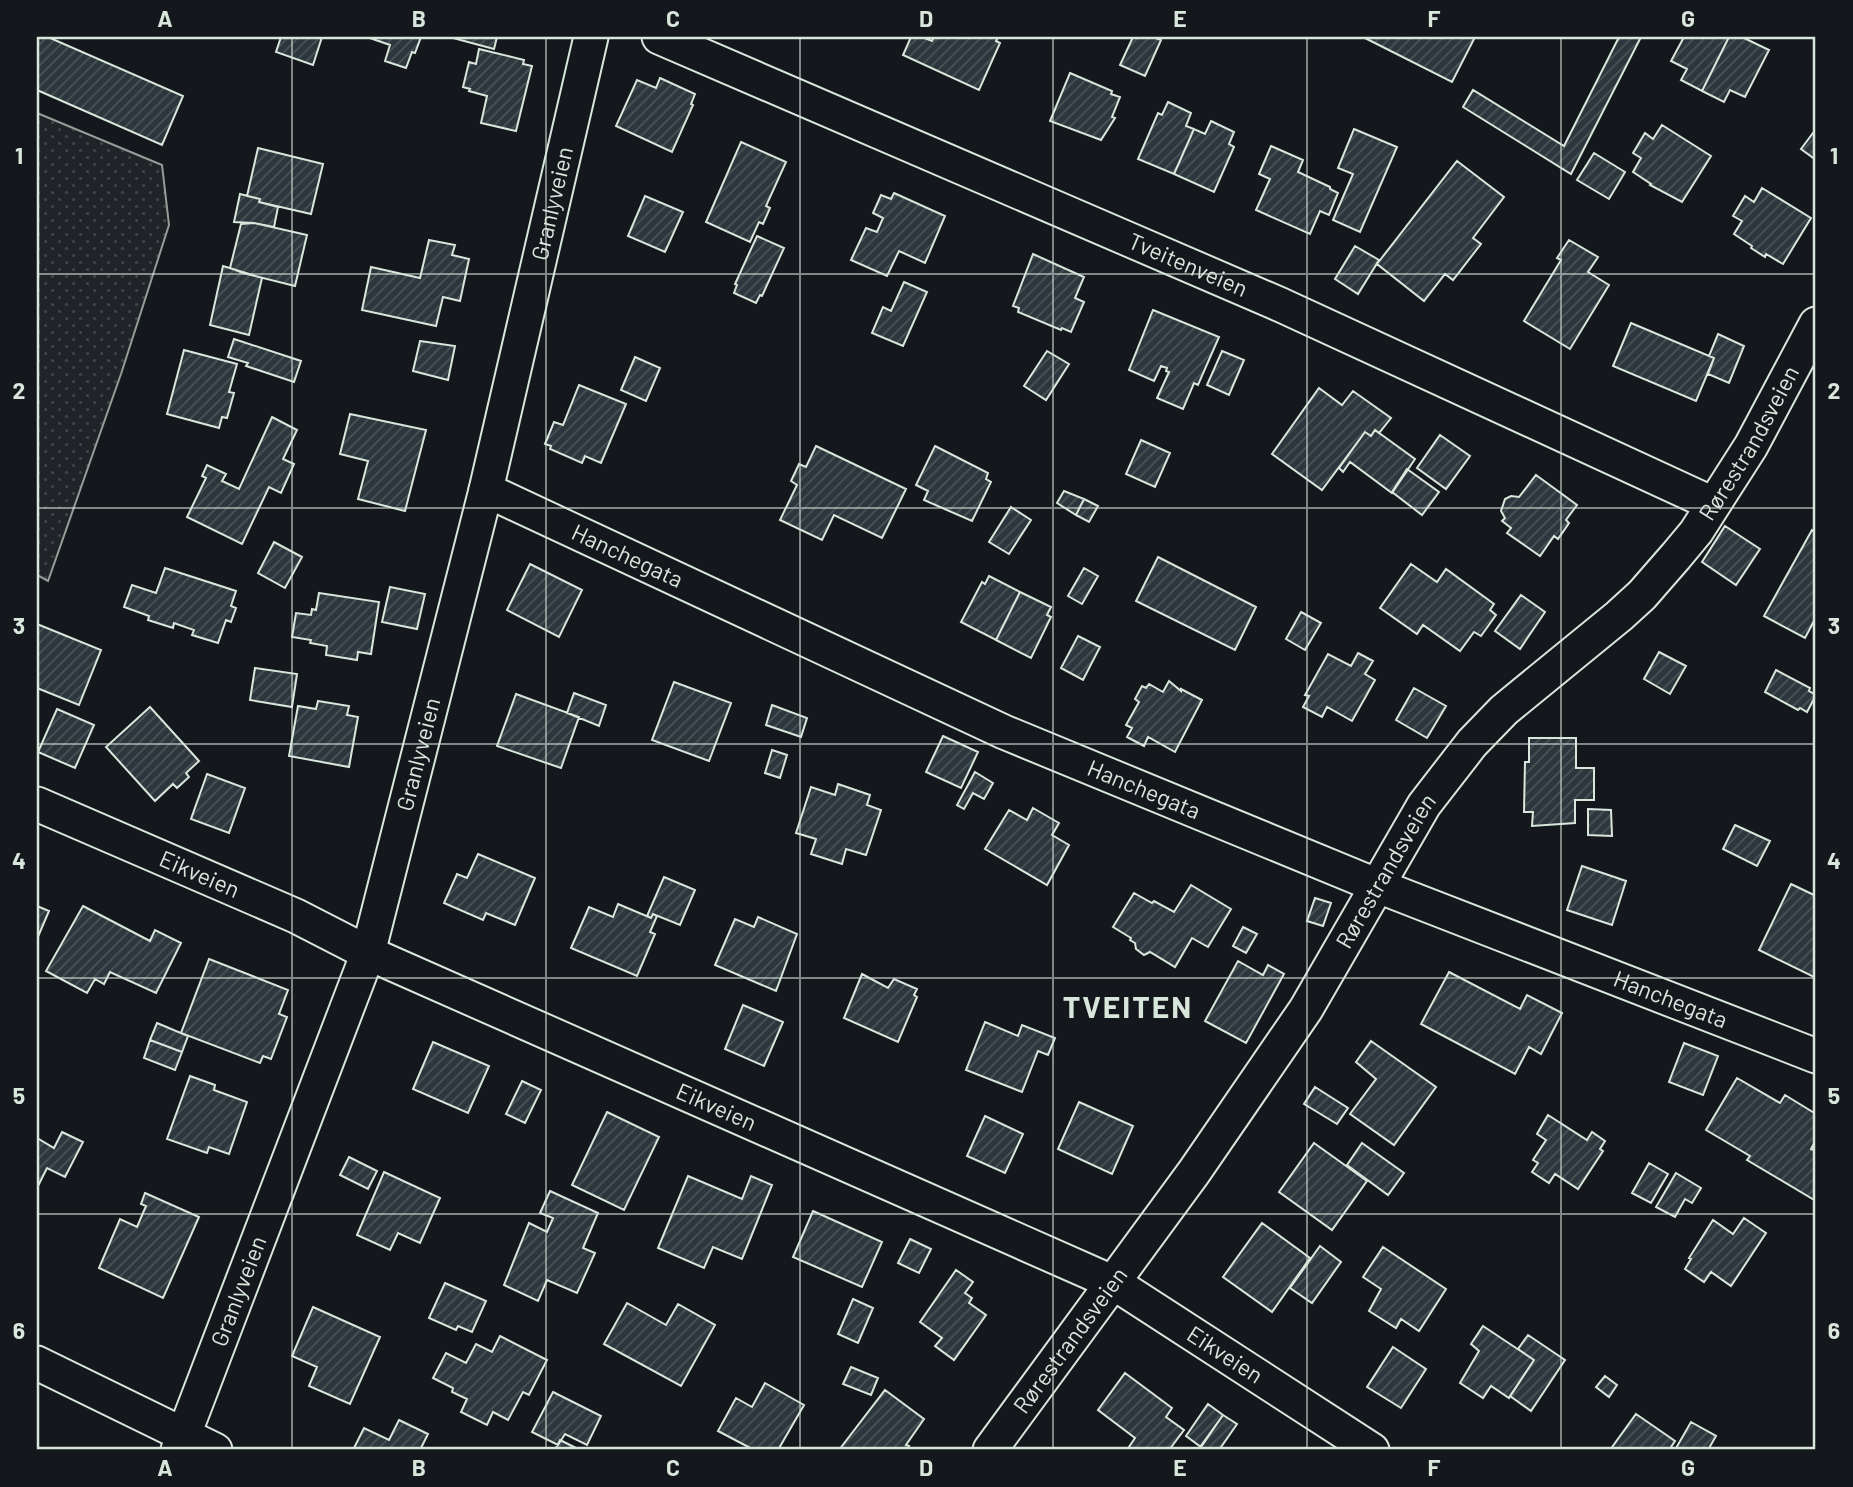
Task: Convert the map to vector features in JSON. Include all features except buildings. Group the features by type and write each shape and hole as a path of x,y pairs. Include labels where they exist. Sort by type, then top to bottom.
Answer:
{"street":[{"name":"Granlyveien","path":"181,1442 368,953 486,490 591,37"},
{"name":"Tveitenveien","path":"659,37 1281,305 1713,504"},
{"name":"Rørestrandsveien","path":"990,1450 1114,1283 1242,1104 1306,1009 1424,805 1472,743 1520,694 1569,658 1642,595 1696,532 1768,417 1816,324"},
{"name":"Hanchegata","path":"486,490 1004,732 1378,886 1816,1056"},
{"name":"Eikveien","path":"37,804 296,916 368,953 1114,1283 1372,1450"},
{"path":"37,1363 181,1442 215,1450"}],"shaded area":[{"path":"37,113 162,165 169,225 121,374 48,581 37,575"}],"district":[{"name":"TVEITEN","path":"1128,1008"}]}
